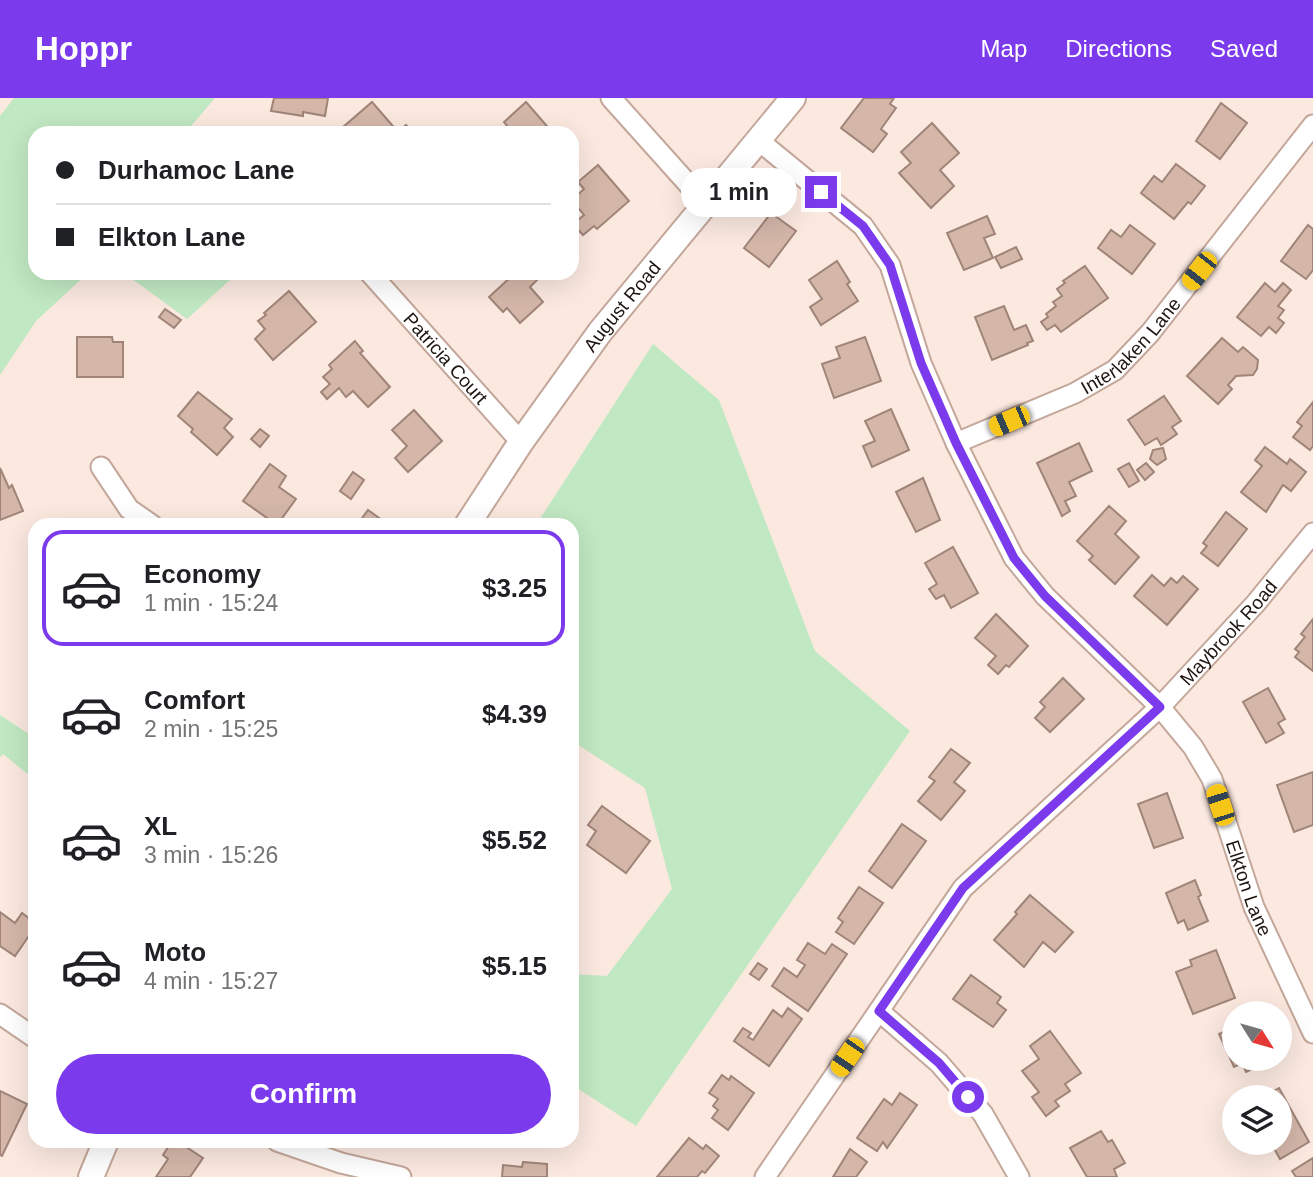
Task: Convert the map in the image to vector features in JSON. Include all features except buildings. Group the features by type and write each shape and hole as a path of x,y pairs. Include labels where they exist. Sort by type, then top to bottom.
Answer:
{"street":[{"path":"611,98 706,204"},
{"name":"August Road","path":"472,518 521,442 600,332 793,98"},
{"name":"Interlaken Lane","path":"956,443 1075,393 1115,370 1150,333 1313,125"},
{"name":"Elkton Lane","path":"758,140 863,226 890,265 921,363 956,443 1014,558 1045,596 1160,707 1193,747 1212,779 1254,907 1313,1032"},
{"name":"Patricia Court","path":"376,280 521,442"},
{"path":"101,467 129,509 142,518"},
{"name":"Maybrook Road","path":"765,1177 963,888 1160,707 1255,603 1313,533"},
{"path":"879,1011 939,1063 983,1114 1019,1177"},
{"path":"0,1014 28,1033"},
{"path":"91,1177 103,1148"},
{"path":"297,1148 341,1163 401,1177"}],"green space":[{"path":"14,98 215,98 191,126 28,126 28,280 80,280 36,321 0,375 0,116"},
{"path":"134,280 230,280 187,319"},
{"path":"653,344 719,400 815,651 910,731 636,1126 579,1089 579,974 607,976 672,889 645,788 579,746 579,518 541,518"},
{"path":"0,715 28,733 28,774 3,754 0,757"}],"route":[{"path":"821,192 863,226 890,265 921,363 956,443 1014,558 1045,596 1160,707 963,888 879,1011 939,1063 968,1097"}]}
